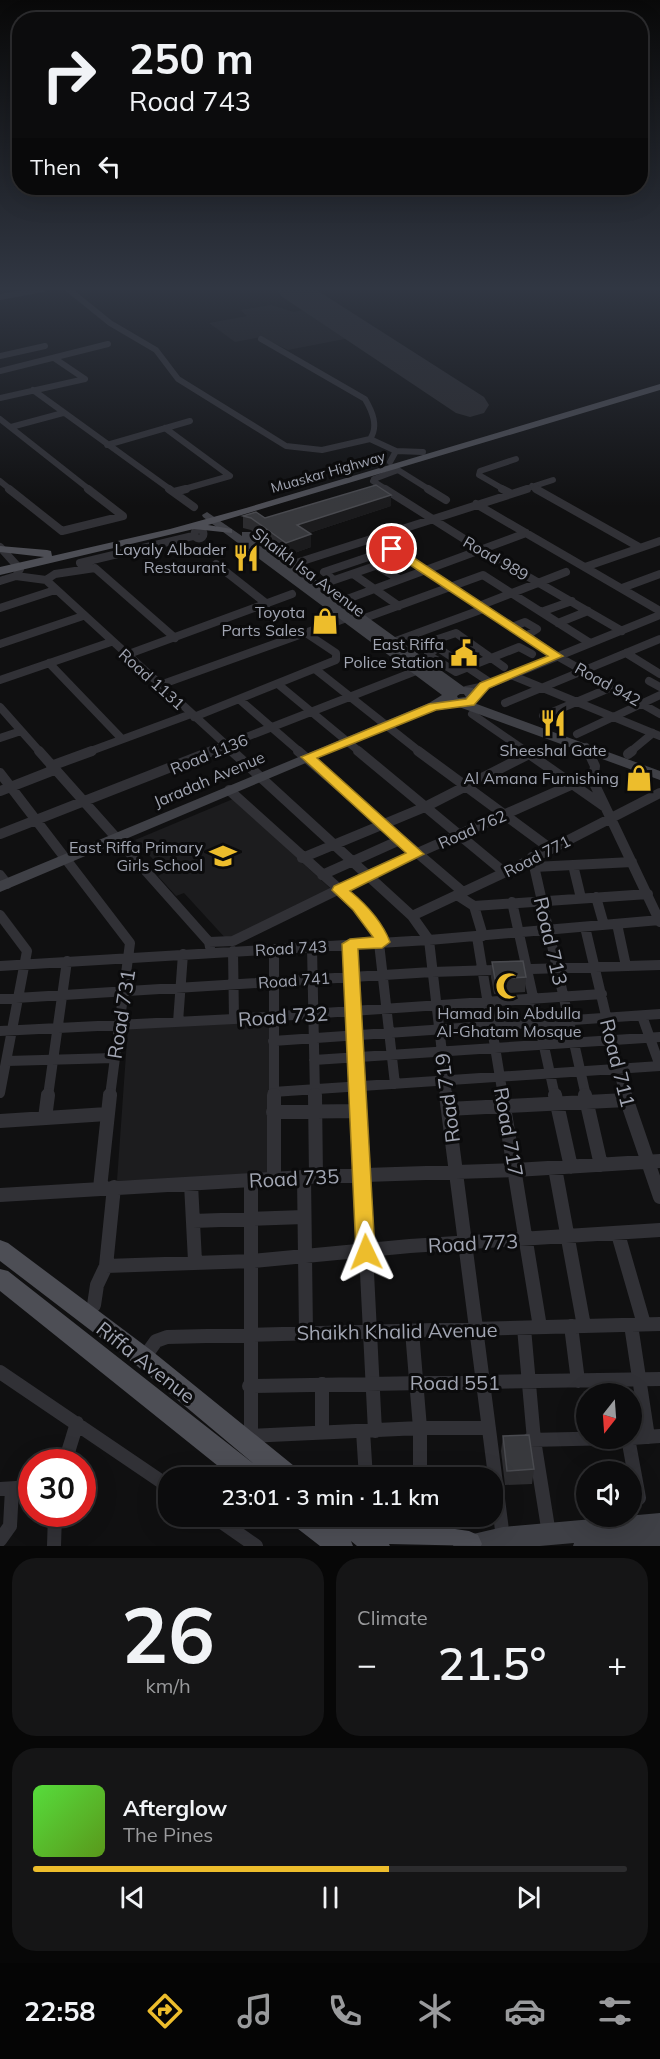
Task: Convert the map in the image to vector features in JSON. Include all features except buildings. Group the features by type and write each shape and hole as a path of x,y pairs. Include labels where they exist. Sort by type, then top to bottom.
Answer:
{"main road":[{"name":"Muaskar Highway","path":"7,562 172,532 390,462 660,381"},
{"name":"Muaskar Highway","path":"7,562 250,510 319,489 374,478 660,387"},
{"path":"319,489 374,478"},
{"path":"172,532 205,527 232,529 240,516 250,510"},
{"name":"Riffa Avenue","path":"0,1249 144,1358 277,1467"},
{"name":"Riffa Avenue","path":"0,1278 239,1467"},
{"path":"316,1527 340,1546"},
{"path":"353,1527 377,1546"},
{"path":"380,1527 390,1532 423,1527 466,1545"}],"street":[{"path":"0,371 41,361"},
{"path":"0,398 85,379 59,361"},
{"path":"164,361 178,379 277,442 298,449 322,450 352,446 370,439 374,433 372,414 365,399 299,361"},
{"path":"33,390 194,507"},
{"path":"11,427 63,413"},
{"path":"0,419 123,516 62,531 0,481"},
{"path":"107,445 190,421"},
{"path":"165,428 230,476 174,492"},
{"path":"370,439 396,451 423,452"},
{"path":"390,462 396,451"},
{"path":"510,493 479,475 480,471 516,459"},
{"path":"374,478 398,470 446,500"},
{"name":"Road 989","path":"374,478 480,549 622,631"},
{"path":"290,565 553,480"},
{"path":"532,486 639,547"},
{"path":"476,504 660,610"},
{"name":"Shaikh Isa Avenue","path":"215,517 290,565 462,696"},
{"name":"Shaikh Isa Avenue","path":"232,529 344,619 416,671 462,696 573,737 586,747 622,756 660,776"},
{"path":"339,602 526,533"},
{"path":"47,578 52,568 87,562 194,536"},
{"name":"Road 942","path":"375,537 557,656 660,714"},
{"path":"585,567 660,541"},
{"path":"334,580 324,573 329,569 392,549"},
{"path":"334,551 350,562"},
{"path":"317,586 404,556"},
{"path":"313,557 329,569"},
{"path":"0,580 7,562 47,578 80,568 94,568"},
{"path":"87,562 175,638"},
{"path":"216,564 267,604"},
{"path":"377,566 399,579"},
{"path":"393,642 566,572"},
{"path":"352,574 399,606"},
{"path":"622,588 660,574"},
{"path":"362,619 483,575 590,643"},
{"name":"Road 1131","path":"47,578 56,590 111,642 261,776"},
{"path":"0,608 56,590"},
{"path":"126,654 292,594"},
{"path":"541,612 572,601"},
{"path":"558,623 588,610"},
{"path":"462,696 660,615"},
{"path":"0,644 83,616"},
{"path":"160,685 344,619"},
{"path":"512,627 525,622 537,629 526,636"},
{"path":"504,667 492,659 453,632 432,641 437,648 428,655 452,670 469,669 492,659 519,647 532,654"},
{"path":"0,791 122,740 240,700 336,660 336,653 306,633"},
{"path":"505,703 660,639"},
{"path":"0,680 111,642"},
{"path":"626,653 660,675 649,681 660,687"},
{"path":"49,663 122,740"},
{"path":"315,669 465,787 551,849"},
{"path":"469,669 488,685"},
{"name":"Road 1136","path":"0,834 227,747 416,671"},
{"path":"511,675 657,734"},
{"path":"279,685 504,872"},
{"path":"543,716 612,687"},
{"path":"573,737 660,695"},
{"name":"Jaradah Avenue","path":"2,882 68,859 261,776 462,696"},
{"path":"240,700 308,757 474,906 648,894"},
{"path":"0,707 210,947"},
{"path":"472,714 527,755 604,807"},
{"path":"0,738 21,731"},
{"path":"595,766 622,756 657,734"},
{"path":"586,747 595,766 594,781 604,807 613,819 660,921"},
{"path":"303,858 425,807 527,755"},
{"name":"Road 731","path":"0,773 130,943 107,1114 100,1188"},
{"name":"Road 719","path":"261,776 412,916 429,940 435,1005 484,1382 498,1437 503,1538"},
{"name":"Road 762","path":"210,947 233,940 368,875 571,785"},
{"path":"229,790 359,907 378,931 389,1008 395,1084"},
{"name":"Road 771","path":"412,916 504,872 533,862 551,849 660,793"},
{"path":"322,875 400,840"},
{"name":"Road 771","path":"533,862 573,865 632,862"},
{"name":"Road 713","path":"533,862 601,1165"},
{"path":"573,865 581,898"},
{"path":"596,897 604,925"},
{"path":"512,902 546,1046 571,1167"},
{"name":"Road 717","path":"474,906 540,1327"},
{"path":"0,915 27,951 0,1093"},
{"name":"Road 743","path":"0,966 183,954 210,947 233,951 312,947 521,934 660,921"},
{"path":"617,924 626,966"},
{"name":"Road 711","path":"585,927 626,1100 660,1197"},
{"path":"350,944 364,1175 372,1382 367,1467"},
{"path":"306,1333 304,1217 315,1112 312,947"},
{"path":"274,949 272,981 274,1179"},
{"path":"233,951 236,984 234,1019"},
{"path":"178,1022 183,954"},
{"path":"45,1118 67,961"},
{"name":"Road 741","path":"0,999 352,976 660,964"},
{"name":"Road 732","path":"0,1031 234,1019 602,994"},
{"path":"273,1041 660,1014"},
{"path":"273,1092 660,1066 655,1037 642,1016"},
{"path":"314,1060 495,1050 655,1037"},
{"path":"7,1061 114,1058"},
{"path":"448,1109 505,1108 626,1100"},
{"path":"273,1112 359,1111"},
{"path":"0,1121 107,1114"},
{"name":"Road 735","path":"0,1196 100,1188 310,1177 456,1173 660,1161"},
{"path":"555,1168 568,1237 577,1326 578,1381"},
{"path":"251,1180 253,1261 249,1386 251,1436 420,1428 534,1440 576,1439"},
{"path":"191,1184 195,1261"},
{"path":"94,1305 97,1285 106,1266 114,1188"},
{"path":"193,1221 304,1217"},
{"name":"Road 773","path":"106,1266 195,1261 253,1261 410,1246 660,1231"},
{"path":"618,1234 638,1324 640,1380 654,1437"},
{"name":"Shaikh Khalid Avenue","path":"144,1358 156,1341 167,1337 660,1324"},
{"path":"524,1328 534,1440 549,1534"},
{"path":"412,1331 420,1428 420,1467"},
{"path":"0,1372 158,1479"},
{"name":"Road 551","path":"622,1383 660,1379"},
{"name":"Road 551","path":"249,1386 372,1382 578,1381 585,1383"},
{"path":"322,1383 322,1432"},
{"path":"69,1449 77,1423"},
{"path":"0,1540 10,1526 6,1489"},
{"path":"466,1545 503,1538 660,1524"},
{"path":"54,1546 55,1527"},
{"path":"229,1527 256,1546"},
{"path":"584,1546 629,1544 660,1539"}],"shaded area":[{"name":"East Riffa Primary Girls School","path":"233,799 332,890 228,941 184,893 176,896 158,876 165,872 135,840"},
{"path":"273,1018 269,1176 117,1181 128,1026"}],"runway":[{"path":"403,361 470,405"}],"place":[{"name":"Layaly Albader Restaurant","path":"246,558"},
{"name":"Toyota Parts Sales","path":"325,621"},
{"name":"East Riffa Police Station","path":"464,653"},
{"name":"Sheeshal Gate","path":"553,723"},
{"name":"Al Amana Furnishing","path":"639,778"},
{"name":"East Riffa Primary Girls School","path":"223,856"},
{"name":"Hamad bin Abdulla Al-Ghatam Mosque","path":"509,986"}],"route":[{"path":"366,1252 364,1175 350,944 382,942 378,931 359,907 339,890 416,854 308,757 433,706 470,702 474,695 485,686 557,656 392,549"}]}
